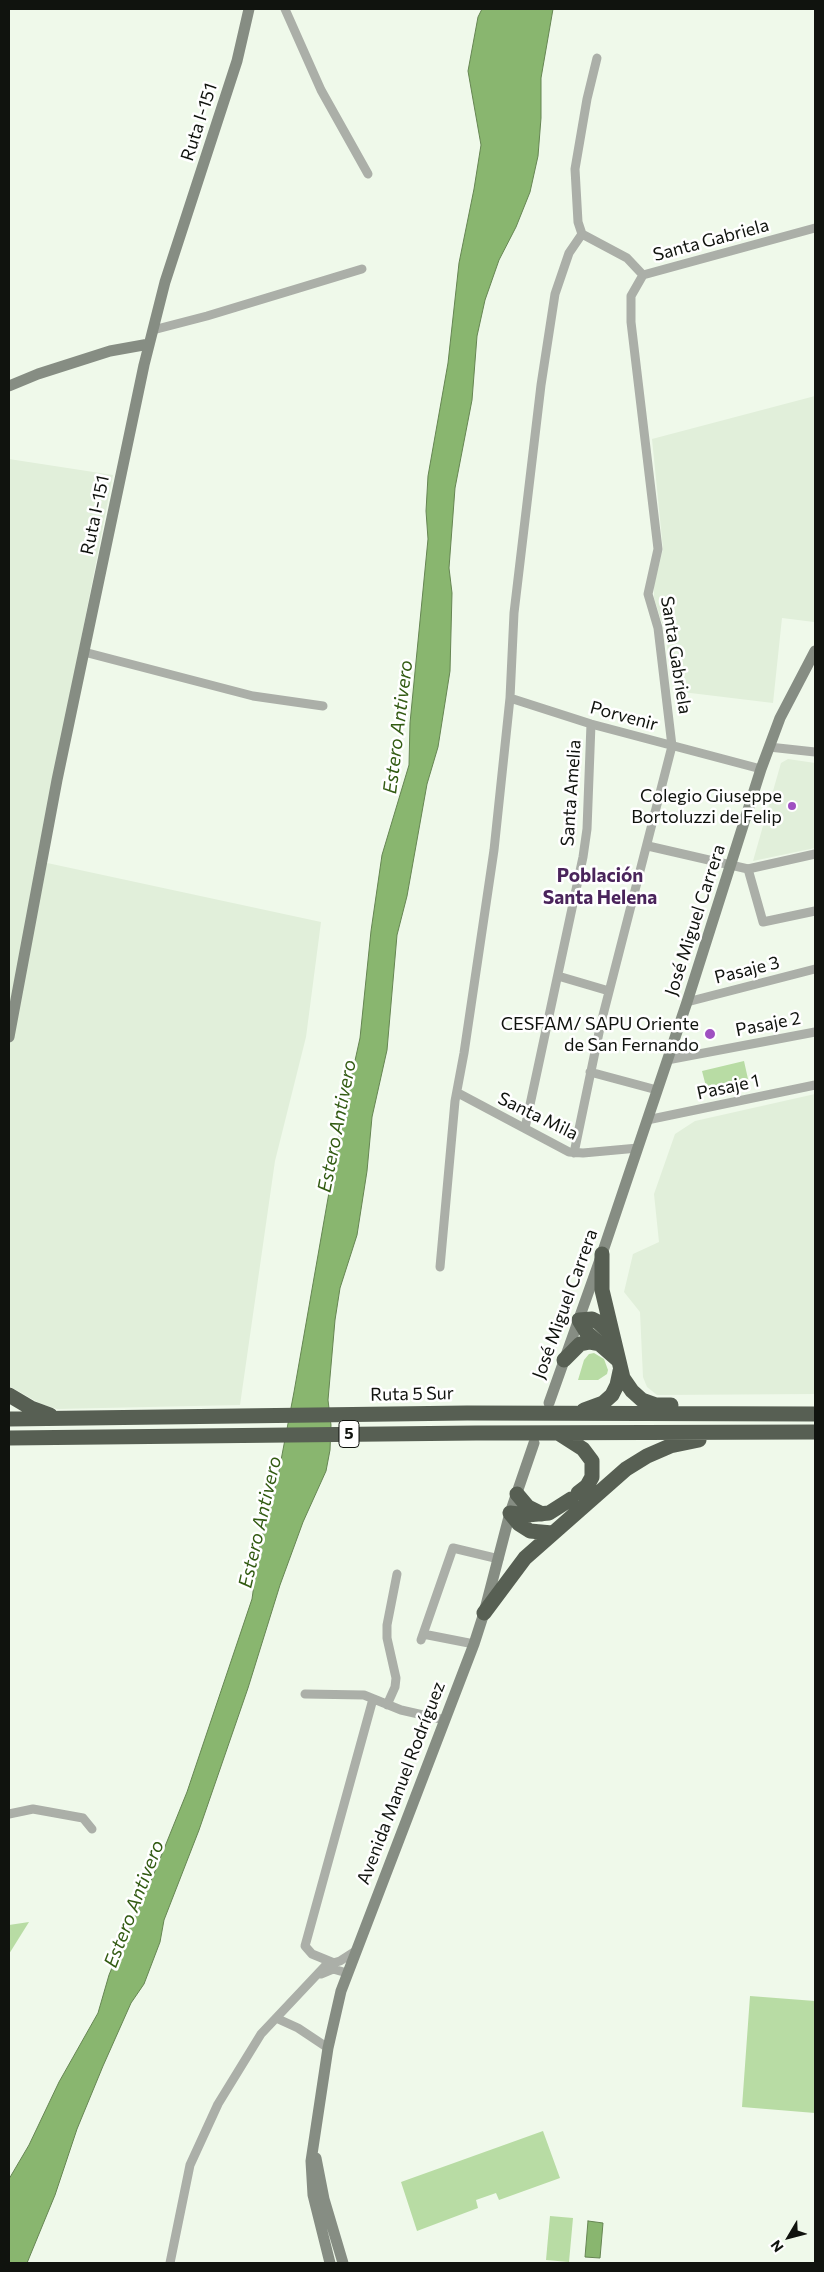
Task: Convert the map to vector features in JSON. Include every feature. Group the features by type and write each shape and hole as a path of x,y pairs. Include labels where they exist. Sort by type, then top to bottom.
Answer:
{"highway":[{"path":"602,1254 602,1290 607,1341 632,1391 648,1403 726,1406 797,1414"},
{"path":"578,1320 586,1333 607,1341"},
{"path":"564,1360 580,1344 607,1341"},
{"path":"574,1414 597,1406 608,1399 617,1385 619,1365"},
{"path":"9,1395 38,1410 69,1419"},
{"name":"Ruta 5 Sur","path":"9,1419 466,1412 815,1414"},
{"name":"5","path":"9,1438 476,1433 815,1432"},
{"path":"510,1513 549,1513 587,1486 592,1477 592,1461 583,1449 556,1433"},
{"path":"484,1614 517,1567 552,1533 626,1469 647,1456 670,1446 691,1441 752,1433"},
{"path":"9,1446 55,1437"},
{"path":"517,1494 528,1507 544,1514"},
{"path":"510,1513 519,1524 530,1531 552,1533"}],"street":[{"name":"Ruta I-151","path":"9,1037 55,790 149,344 165,282 237,61 250,9"},
{"path":"285,9 321,90 368,174"},
{"path":"597,58 587,99 575,169 578,222 582,234 627,258 643,275"},
{"name":"Santa Gabriela","path":"574,1153 590,1072 609,992 648,846 672,746 658,628 648,594 658,549 631,322 631,296 643,275 815,228"},
{"path":"440,1267 455,1101 458,1093 494,850 510,698 514,613 540,385 555,294 569,253 582,234"},
{"path":"153,330 227,311 362,269"},
{"path":"9,386 38,374 110,351 149,344"},
{"path":"84,652 253,696 323,706"},
{"name":"José Miguel Carrera","path":"549,1403 602,1254 687,1002 761,769 780,718 815,652"},
{"name":"Porvenir","path":"510,698 592,724 761,769"},
{"name":"Santa Amelia","path":"525,1128 586,840 592,724"},
{"path":"769,747 815,752"},
{"path":"648,846 748,869 815,854"},
{"path":"748,869 763,922 815,911"},
{"name":"Pasaje 3","path":"687,1002 815,969"},
{"path":"558,976 609,992"},
{"name":"Pasaje 2","path":"667,1060 815,1032"},
{"path":"590,1072 657,1090"},
{"name":"Pasaje 1","path":"647,1120 815,1085"},
{"name":"Santa Mila","path":"458,1093 564,1150 574,1153 638,1148"},
{"name":"Avenida Manuel Rodríguez","path":"330,2263 311,2181 311,2152 328,2048 340,1991 474,1644 484,1614 510,1513 534,1442"},
{"path":"474,1644 422,1637 453,1548 499,1559"},
{"path":"387,1705 395,1687 396,1678 387,1638 387,1625 397,1574"},
{"path":"305,1694 357,1693 387,1705 445,1720"},
{"path":"334,1962 312,1954 305,1946 373,1699"},
{"path":"9,1814 33,1809 83,1818 92,1829"},
{"path":"170,2263 190,2165 196,2148 218,2104 245,2058 261,2034 326,1966 354,1952"},
{"path":"317,1977 333,1969 347,1973"},
{"path":"276,2018 298,2028 328,2048"},
{"name":"Avenida Manuel Rodríguez","path":"314,2138 324,2199 343,2263"}],"shaded area":[{"path":"482,9 553,9 541,78 541,118 538,156 530,192 516,227 499,260 485,300 477,336 472,400 455,488 449,568 452,593 450,671 438,747 427,784 407,896 397,935 387,1050 372,1117 367,1171 357,1235 340,1288 335,1320 328,1400 331,1425 330,1450 326,1471 303,1522 280,1585 248,1688 199,1830 164,1920 160,1942 144,1984 131,2003 103,2066 77,2129 55,2195 27,2263 9,2263 9,2179 29,2145 59,2082 98,2013 109,1975 149,1886 187,1792 252,1599 259,1549 278,1476 341,1124 360,1038 371,931 382,855 409,765 410,723 428,539 426,511 428,476 448,363 459,263 481,145 468,71 478,17"},
{"path":"815,396 815,620 814,622 782,618 773,703 674,691 665,633 654,598 654,585 663,549 652,439"},
{"path":"9,459 113,475 38,861 321,922 306,1037 275,1161 240,1405 57,1409 41,1404 9,1386"},
{"name":"Colegio Giuseppe Bortoluzzi de Felip","path":"788,759 815,763 815,848 753,861 781,763"},
{"path":"744,1061 750,1088 709,1098 702,1071"},
{"path":"815,1094 815,1394 657,1395 647,1387 643,1377 640,1312 624,1292 633,1254 659,1242 654,1194 675,1134 695,1121"},
{"path":"594,1353 604,1359 608,1370 607,1374 598,1380 578,1380 584,1360 589,1354"},
{"path":"29,1922 9,1954 9,1925"},
{"path":"750,1996 815,2001 815,2113 742,2107"},
{"path":"543,2131 560,2178 499,2200 496,2193 476,2200 478,2208 417,2231 401,2182"},
{"path":"550,2216 573,2218 569,2262 546,2260"},
{"path":"588,2221 603,2223 600,2258 585,2257"}],"place":[{"name":"Colegio Giuseppe Bortoluzzi de Felip","path":"792,806"},
{"name":"CESFAM/ SAPU Oriente de San Fernando","path":"710,1034"}],"district":[{"name":"Población Santa Helena","path":"600,887"}],"water label":[{"name":"Estero Antivero","path":"398,727"},
{"name":"Estero Antivero","path":"337,1126"},
{"name":"Estero Antivero","path":"260,1522"},
{"name":"Estero Antivero","path":"134,1904"}]}
